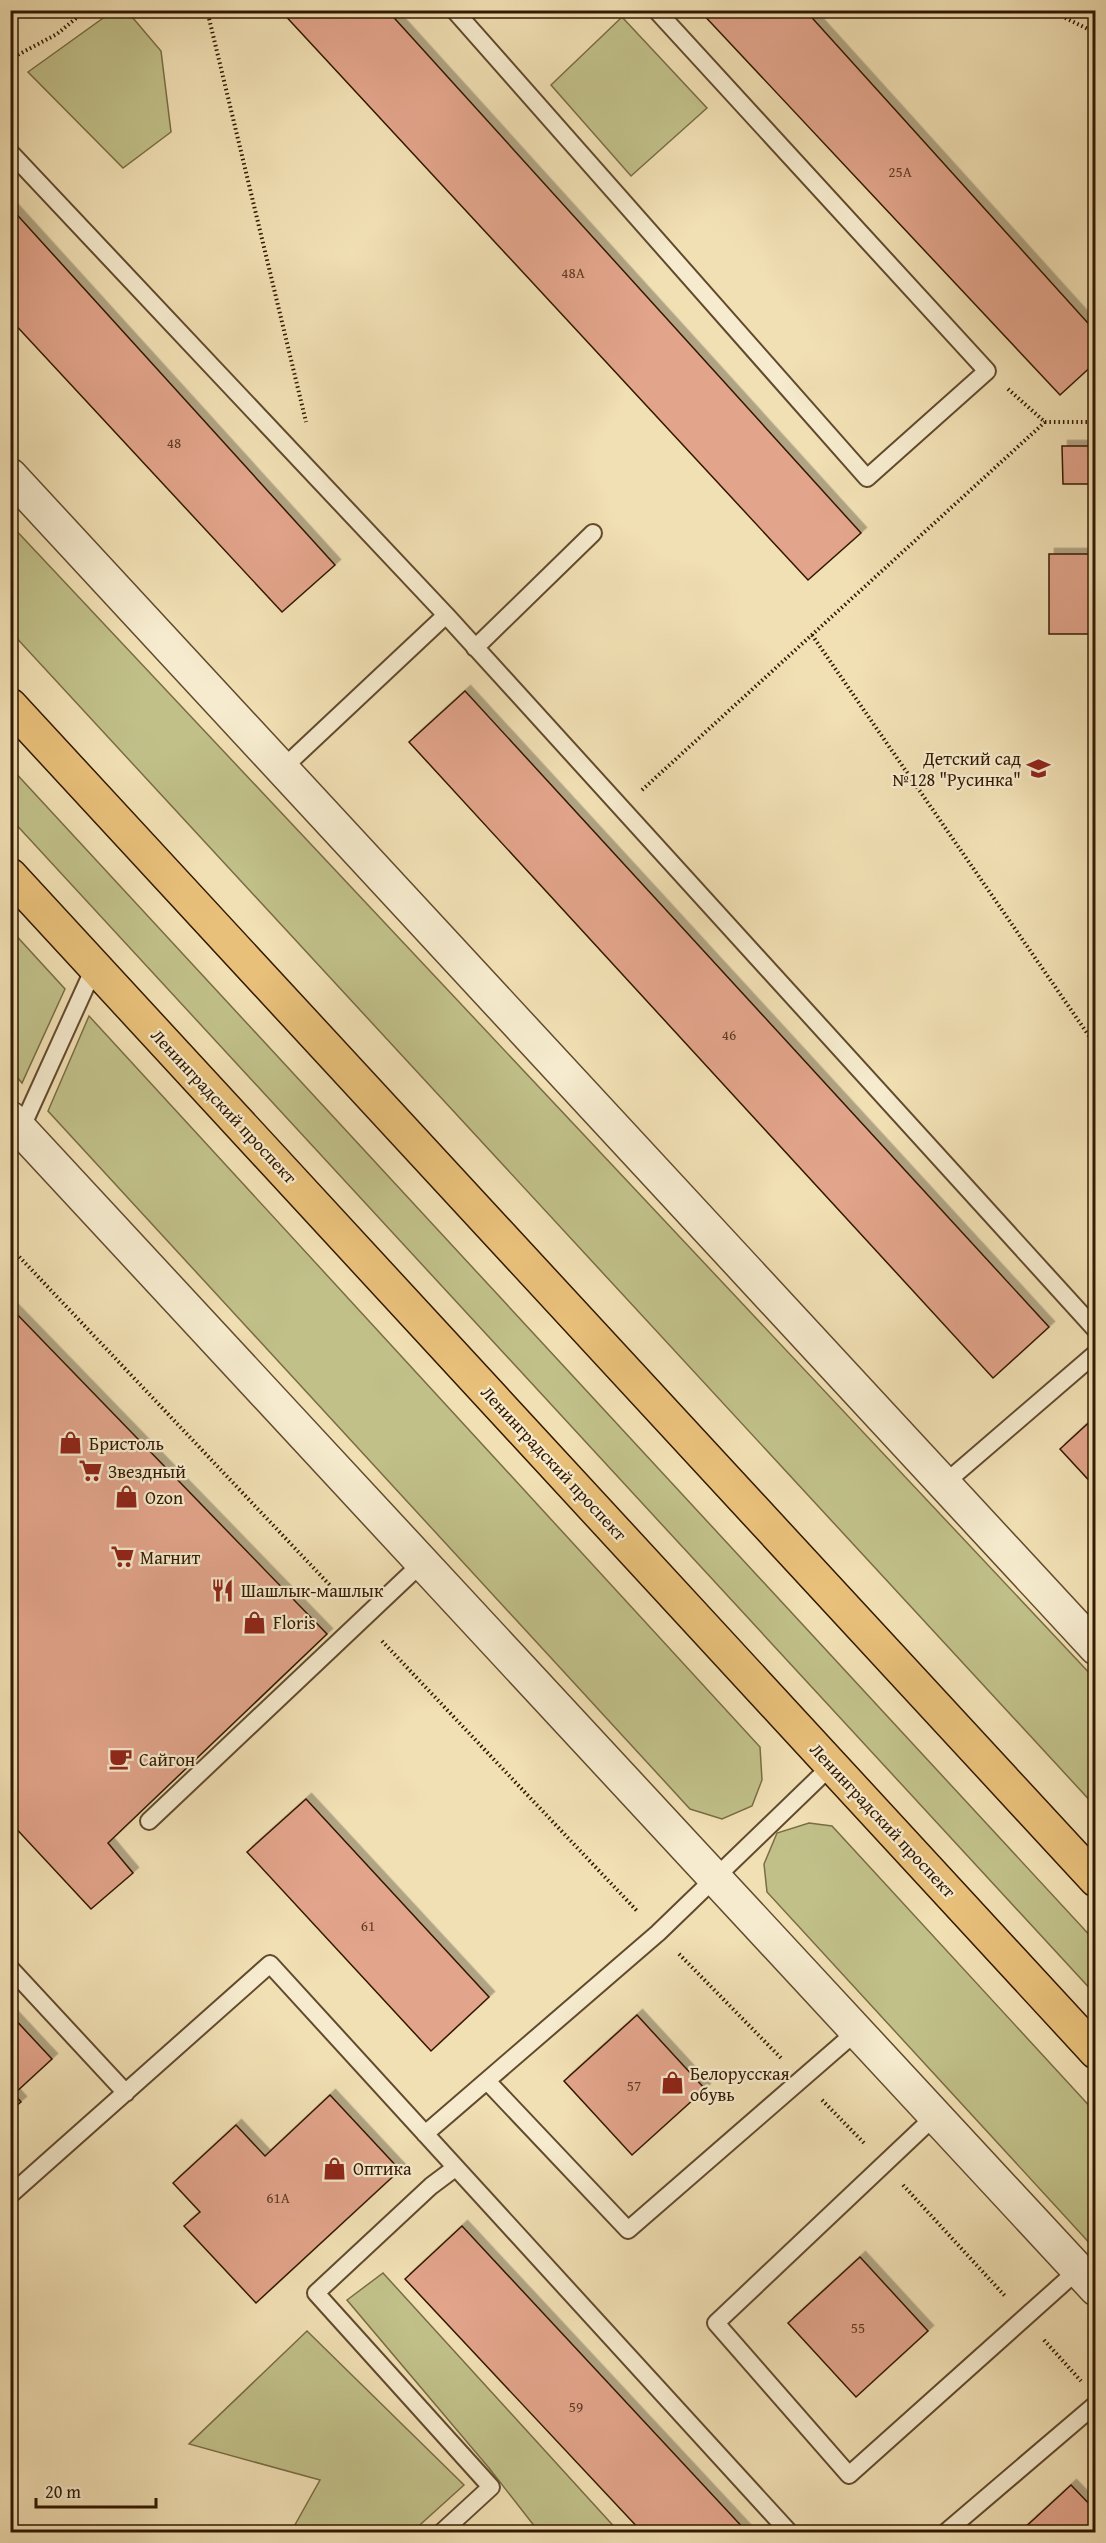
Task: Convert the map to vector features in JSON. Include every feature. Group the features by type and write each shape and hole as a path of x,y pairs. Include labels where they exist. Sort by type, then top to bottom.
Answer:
{"main road":[{"path":"10,705 1095,1880"},
{"name":"Ленинградский проспект","path":"10,875 1095,2052"}],"street":[{"path":"10,475 945,1483 1095,1648"},
{"path":"16,1124 1087,2280"}],"lane":[{"path":"454,10 867,478 987,371 656,10"},
{"path":"10,152 446,615 1095,1330"},
{"path":"476,648 593,533"},
{"path":"283,768 446,615"},
{"path":"16,1124 95,966"},
{"path":"945,1483 1095,1353"},
{"path":"149,1821 423,1562"},
{"path":"424,2134 658,1933 832,1765"},
{"path":"10,2195 270,1964 789,2532"},
{"path":"10,1968 126,2093"},
{"path":"487,2081 628,2230 857,2031"},
{"path":"935,2116 716,2323 849,2475 1024,2317 1087,2280"},
{"path":"442,2532 492,2487 316,2293 431,2186 455,2168"},
{"path":"946,2532 1095,2404"}],"path":[{"path":"10,59 57,34 86,10"},
{"path":"207,10 306,424"},
{"path":"1049,10 1095,33"},
{"path":"987,371 1045,422 1095,422"},
{"path":"622,809 1045,422"},
{"path":"812,635 1095,1046"},
{"path":"10,1247 658,1933 884,2164 1088,2388"}],"shaded area":[{"path":"113,11 127,11 161,51 171,132 123,168 28,72"},
{"path":"622,17 707,108 631,176 551,85"},
{"path":"11,525 1095,1679 1095,1806 11,632"},
{"path":"11,768 1095,1941 1095,1994 11,819"},
{"path":"11,930 65,989 22,1083 11,1070"},
{"path":"89,1016 760,1747 762,1780 752,1806 722,1819 690,1809 48,1111"},
{"path":"809,1823 832,1826 1095,2112 1095,2249 767,1892 764,1864 777,1833"},
{"path":"383,2273 619,2532 539,2532 489,2468 347,2300"},
{"path":"307,2331 464,2485 412,2532 291,2532 320,2480 189,2444"}],"building":[{"path":"280,10 387,10 861,533 808,580"},
{"path":"699,10 805,10 1096,332 1096,362 1060,395"},
{"path":"10,207 335,565 282,612 10,319"},
{"path":"1062,446 1096,446 1096,484 1063,484"},
{"path":"1049,554 1096,554 1096,634 1049,634"},
{"path":"465,691 1049,1327 993,1378 409,742"},
{"name":"Звездный","path":"10,1307 327,1634 108,1843 133,1873 91,1909 10,1822"},
{"path":"1096,1416 1096,1488 1060,1449"},
{"path":"306,1799 489,1997 431,2051 247,1852"},
{"path":"10,2014 52,2059 14,2094 21,2102 10,2111"},
{"path":"637,2015 705,2089 632,2155 564,2081"},
{"path":"330,2095 400,2170 256,2303 184,2226 200,2212 173,2183 236,2125 265,2156"},
{"path":"462,2226 747,2532 642,2532 405,2279"},
{"path":"860,2257 928,2331 856,2397 788,2323"},
{"path":"1071,2485 1096,2511 1096,2532 1020,2532"}],"place":[{"name":"Детский сад №128 \"Русинка\"","path":"1039,768"},
{"name":"Бристоль","path":"71,1443"},
{"name":"Звездный","path":"90,1471"},
{"name":"Ozon","path":"127,1497"},
{"name":"Магнит","path":"122,1557"},
{"name":"Шашлык-машлык","path":"223,1590"},
{"name":"Floris","path":"255,1622"},
{"name":"Сайгон","path":"121,1759"},
{"name":"Белорусская обувь","path":"672,2083"},
{"name":"Оптика","path":"335,2168"}]}
